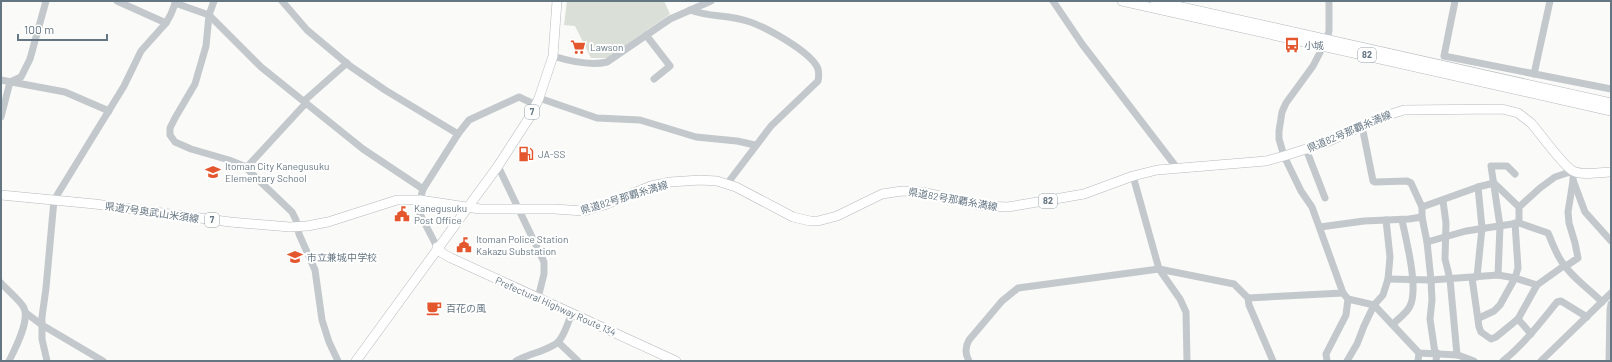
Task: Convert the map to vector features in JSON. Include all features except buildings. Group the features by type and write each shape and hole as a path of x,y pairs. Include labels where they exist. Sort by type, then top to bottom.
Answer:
{"main road":[{"name":"7","path":"356,361 520,134 538,101 552,56 557,1"},
{"name":"82","path":"1122,1 1326,42 1611,103"},
{"name":"82","path":"1155,1 1611,111"},
{"name":"県道82号那覇糸満線","path":"467,208 519,210 554,209 584,211 661,184 700,180 728,184 746,191 793,218 810,221 818,221 837,216 872,198 892,192 911,190 984,206 1008,207 1084,194 1133,176 1157,170 1250,163 1284,156 1325,143 1385,116 1404,110 1510,110 1525,117 1564,163 1573,171"},
{"path":"1573,171 1611,172"},
{"name":"県道7号奥武山米須線","path":"1,194 95,204 230,222 297,227 328,222 397,200 420,200 467,208"},
{"name":"Prefectural Highway Route 134","path":"437,248 450,258 676,361"}],"street":[{"path":"10,82 21,78 30,59 46,1"},
{"path":"117,1 166,23"},
{"path":"214,1 209,15 206,46 195,84 170,128 170,135 176,142 229,160 246,168 292,212 315,270 322,320 329,342 338,361"},
{"path":"282,1 307,30 347,63 385,90 458,134"},
{"path":"552,56 579,62 600,63 612,59 670,19 710,1"},
{"path":"1053,1 1087,50 1177,168"},
{"path":"1327,361 1326,354 1346,315 1346,296 1312,207 1301,192 1284,156 1279,139 1279,131 1282,112 1286,103 1313,66 1326,42 1329,1"},
{"path":"1455,1 1444,56 1611,89"},
{"path":"1534,74 1550,1"},
{"path":"46,361 42,339 42,325 54,200 109,111 141,51 166,23 176,2 209,15 243,51 305,102 363,149 423,189"},
{"path":"690,10 702,14 728,17 756,24 809,56 818,68 818,81 778,118 755,145 728,184"},
{"path":"646,35 670,66 654,78"},
{"path":"246,168 305,102 347,63"},
{"path":"1,80 65,92 109,111"},
{"path":"1,117 10,82"},
{"path":"437,248 419,212 423,189 458,134 469,120 519,97 597,118 640,120 696,136 737,140 755,145"},
{"path":"1362,126 1373,181 1407,181 1411,184 1422,207 1422,217 1427,242 1431,280 1432,300 1430,319 1436,361"},
{"path":"1306,149 1325,198"},
{"path":"498,166 544,262 544,274 538,298"},
{"path":"1498,275 1500,226 1491,166 1507,166 1515,174"},
{"path":"1478,187 1482,228 1475,277 1474,297 1478,318 1481,332 1491,339 1496,338 1518,319 1537,285 1578,258 1569,223 1568,212 1573,171 1555,177 1519,207 1517,223 1518,268 1515,278 1500,305 1494,311 1478,318"},
{"path":"1133,176 1159,269 1180,299 1186,312 1187,361"},
{"path":"1573,180 1586,212 1611,241"},
{"path":"1422,207 1443,201 1478,187 1494,184"},
{"path":"1494,184 1519,207"},
{"path":"1443,201 1446,222 1445,259 1450,279 1457,354"},
{"path":"1320,227 1364,221 1402,220 1422,217"},
{"path":"1347,361 1358,344 1364,326 1374,305 1383,295 1388,280 1390,257 1386,220"},
{"path":"1393,324 1410,306 1413,299 1413,280 1402,220"},
{"path":"1427,242 1482,228 1517,223 1548,233 1560,260 1578,281 1587,287 1602,302"},
{"path":"969,361 966,352 967,343 1002,300 1018,288 1159,269 1234,284 1248,298 1249,305 1273,361"},
{"path":"1388,280 1431,280 1498,275 1515,278 1537,285"},
{"path":"1,283 19,301 26,313 42,325 103,361"},
{"path":"1542,361 1611,293"},
{"path":"1248,298 1346,296 1374,305 1419,353 1457,354 1474,361"},
{"path":"1503,361 1532,334 1558,302 1561,301 1587,317"},
{"path":"1609,361 1611,304"},
{"path":"9,361 24,327 26,313"},
{"path":"516,361 524,356 549,348 558,342 572,313"},
{"path":"1518,319 1532,334"},
{"path":"558,342 578,361"},
{"path":"1418,361 1419,353"}],"shaded area":[{"path":"567,1 664,1 670,14 607,58 591,58 575,26 564,25"}],"place":[{"name":"小城","path":"1292,45"},
{"name":"Lawson","path":"578,47"},
{"name":"JA-SS","path":"526,154"},
{"name":"Itoman City Kanegusuku Elementary School","path":"213,172"},
{"name":"Kanegusuku Post Office","path":"402,214"},
{"name":"Itoman Police Station Kakazu Substation","path":"464,245"},
{"name":"市立兼城中学校","path":"295,257"},
{"name":"百花の風","path":"434,308"}]}
